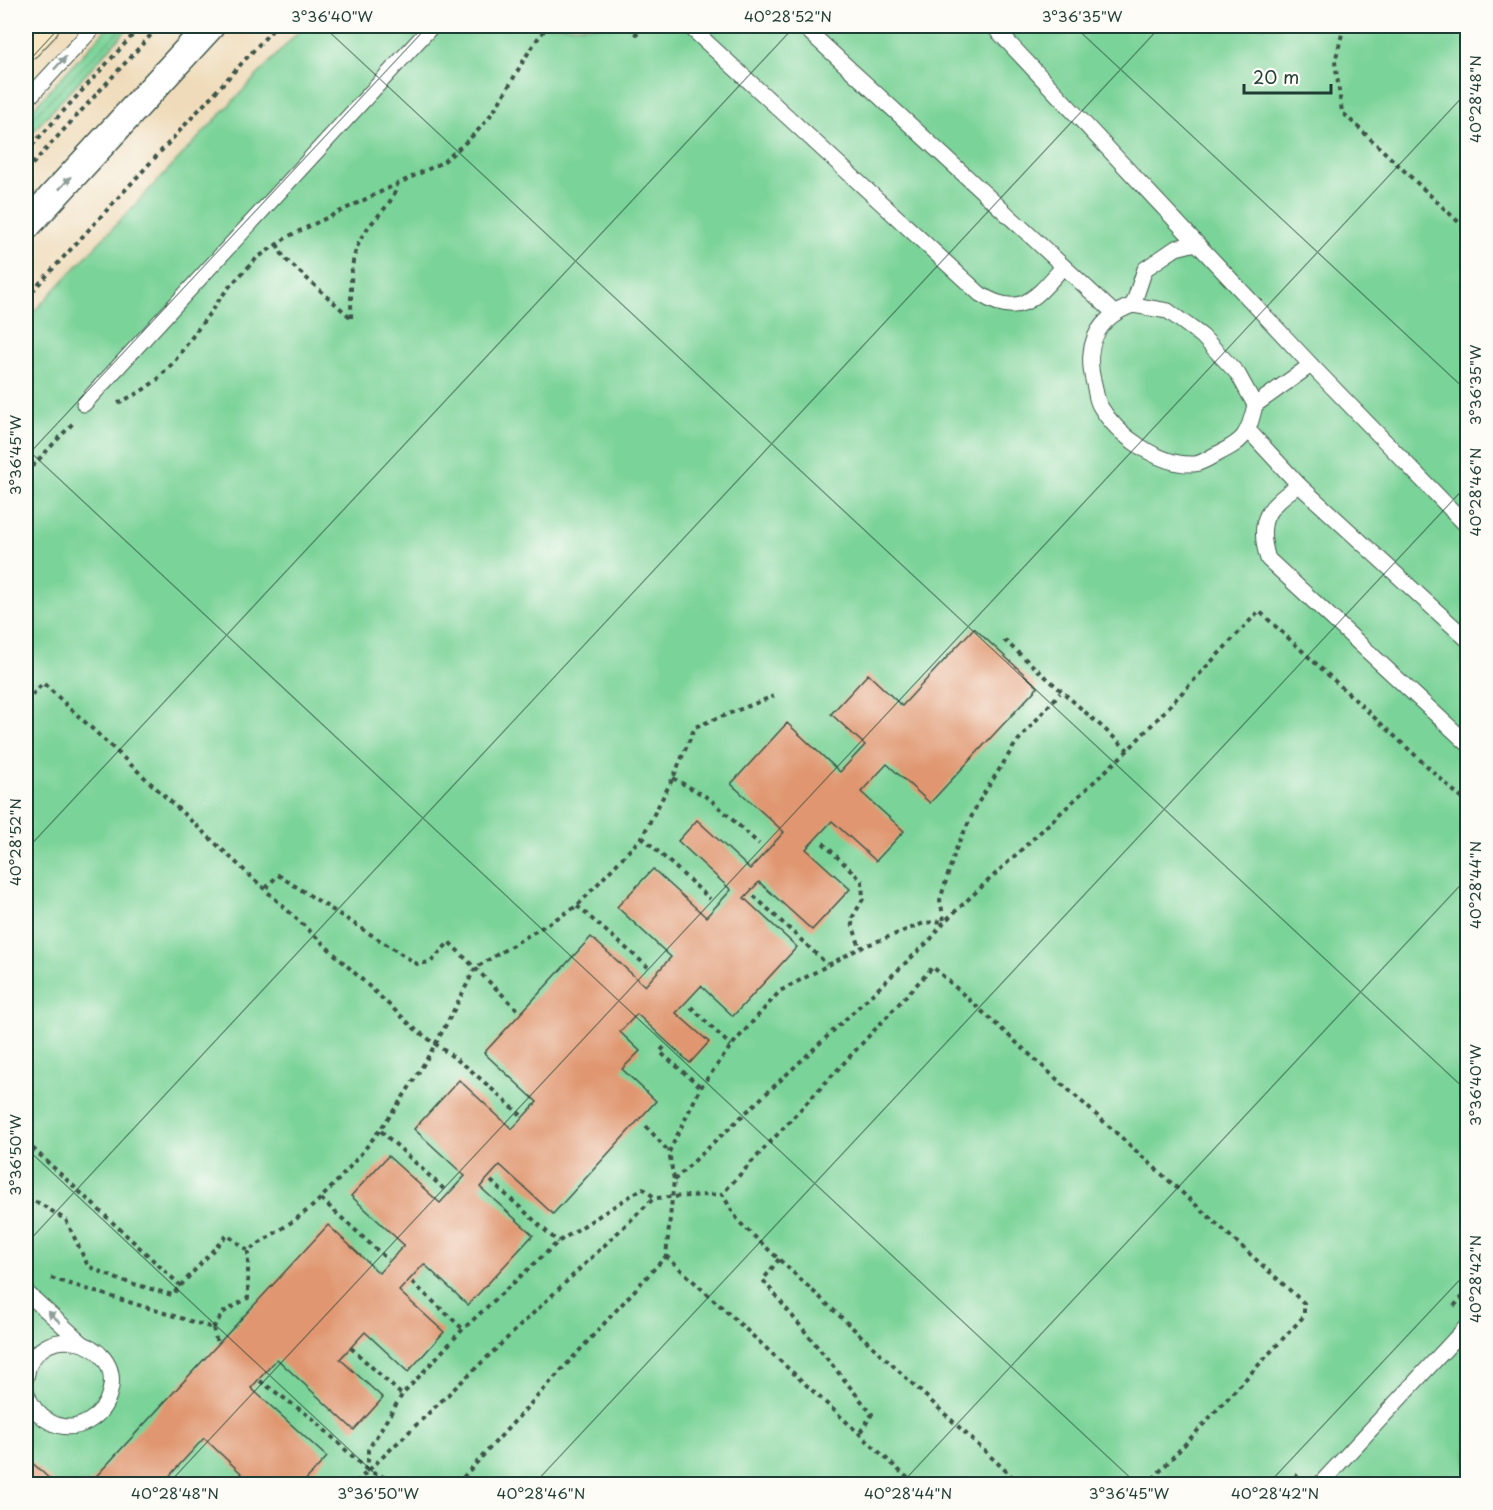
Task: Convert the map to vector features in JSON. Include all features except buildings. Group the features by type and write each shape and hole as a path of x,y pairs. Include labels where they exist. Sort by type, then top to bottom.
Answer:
{"street":[{"path":"26,43 42,26"},
{"path":"26,226 210,26"}],"lane":[{"path":"26,101 95,26"},
{"path":"83,412 432,26"},
{"path":"689,26 980,294 997,305 1017,306 1036,297 1064,267"},
{"path":"803,26 1113,312"},
{"path":"993,26 1311,365 1467,527"},
{"path":"1133,304 1145,269 1176,248 1197,243"},
{"path":"1255,405 1238,374 1202,336 1168,311 1133,304 1113,312 1097,330 1089,366 1099,405 1122,432 1153,456 1195,464 1231,447 1249,431 1255,405 1311,365"},
{"path":"1249,431 1299,485 1467,640"},
{"path":"1299,485 1278,499 1265,517 1261,538 1268,559 1467,744"},
{"path":"26,1292 82,1342 95,1349 105,1360 110,1373 109,1395 99,1413 81,1424 61,1426 48,1422 36,1413 26,1391"},
{"path":"1320,1485 1467,1325"},
{"path":"26,1376 31,1361 41,1350 53,1343 68,1340 82,1342"}],"path":[{"path":"26,152 141,26"},
{"path":"26,171 159,26"},
{"path":"26,298 276,26"},
{"path":"111,406 140,392 157,380 228,288 257,258 277,244 442,162 487,120 536,40 548,26"},
{"path":"628,26 637,34 645,26"},
{"path":"1344,26 1335,62 1342,112 1467,231"},
{"path":"277,244 284,258 351,318 349,280 353,254 363,234 394,196 397,185"},
{"path":"72,424 83,412"},
{"path":"26,473 83,412"},
{"path":"674,1180 1128,750 1258,610 1467,804"},
{"path":"1004,640 1060,693 1128,750"},
{"path":"26,702 43,683 415,1029 467,1067 521,1115"},
{"path":"945,921 940,900 956,849 978,803 1016,743 1060,693"},
{"path":"248,1251 321,1198 381,1131 438,1045 476,968 577,906 642,837 673,778 695,727 774,696"},
{"path":"673,778 710,799 759,844"},
{"path":"642,837 710,899"},
{"path":"823,843 862,881 863,899 851,921 860,948"},
{"path":"266,888 278,875 417,964 431,962 449,942 517,1009"},
{"path":"754,896 828,964"},
{"path":"577,906 648,967"},
{"path":"669,1152 701,1087 731,1046 780,991 860,948 924,923 945,921"},
{"path":"354,1485 655,1198 722,1194 933,967 1304,1304 1304,1316 1148,1485"},
{"path":"691,1007 731,1046"},
{"path":"664,1047 660,1052 701,1087"},
{"path":"457,1485 666,1256 670,1197 674,1180 669,1152 646,1126"},
{"path":"381,1131 446,1191"},
{"path":"26,1142 181,1286"},
{"path":"491,1181 558,1242"},
{"path":"368,1471 368,1450 402,1395 463,1329 558,1242 643,1188 655,1198"},
{"path":"722,1194 739,1222 1020,1485"},
{"path":"321,1198 388,1260"},
{"path":"26,1200 39,1203 66,1220 88,1266 117,1280 172,1295 227,1235 248,1251"},
{"path":"216,1343 213,1328 224,1312 248,1298 248,1251"},
{"path":"666,1256 914,1485"},
{"path":"779,1259 763,1280 872,1414 859,1434"},
{"path":"51,1278 213,1328"},
{"path":"412,1282 463,1329"},
{"path":"351,1348 402,1395"},
{"path":"260,1381 313,1419 368,1471 402,1485"}],"green space":[{"path":"109,26 130,26 26,139 26,116"},
{"path":"304,26 1467,26 1467,1484 26,1484 26,320"}]}
